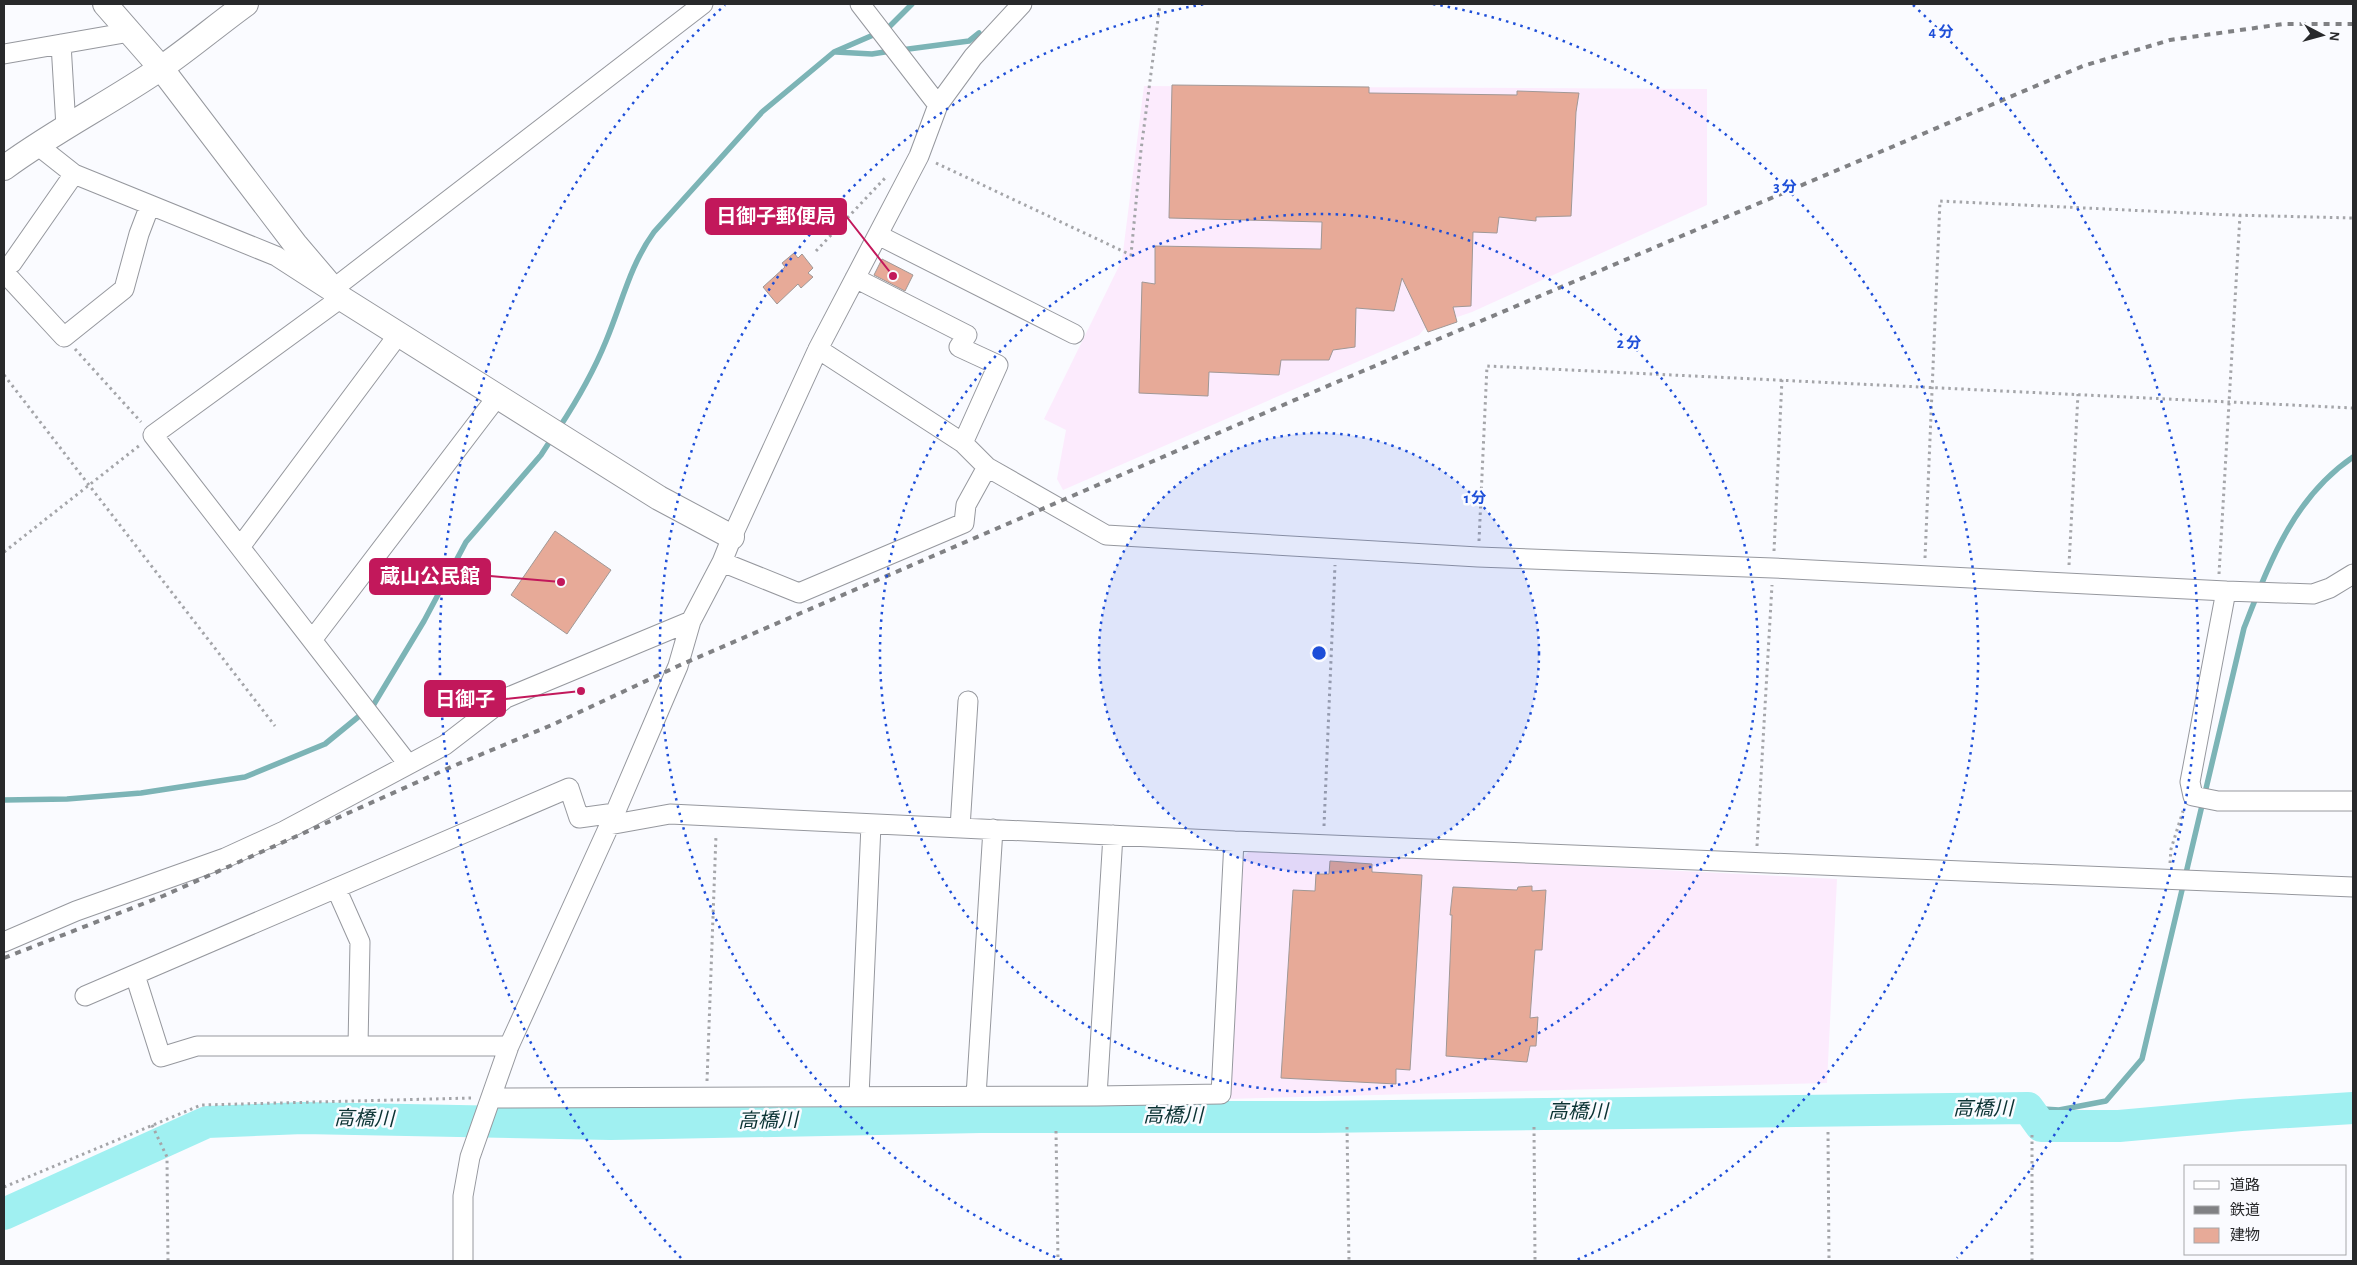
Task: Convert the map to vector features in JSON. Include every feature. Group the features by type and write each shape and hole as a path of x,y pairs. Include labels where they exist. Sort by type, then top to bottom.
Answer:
{"street":[{"path":"105,4 161,68 295,244 337,293"},
{"path":"4,168 36,144 161,68 246,4"},
{"path":"408,764 153,435 337,293 703,4"},
{"path":"860,4 938,106"},
{"path":"463,1261 463,1196 476,1136 509,1046 612,819 678,666 691,621 722,562 732,536 818,349 919,156 938,106 973,57 1022,4"},
{"path":"4,54 130,32"},
{"path":"61,44 66,127"},
{"path":"36,144 74,174 276,256 337,293 398,335 497,398 659,498 732,536"},
{"path":"74,174 12,263 4,271 64,338 124,289 138,234 150,205"},
{"path":"878,235 1074,334"},
{"path":"855,278 967,335 959,347 998,365 963,443"},
{"path":"240,547 398,335"},
{"path":"818,349 963,443 987,467 1052,506 1106,535 1478,557 1773,568 2313,594 2330,588 2353,574"},
{"path":"312,640 497,398"},
{"path":"722,562 799,593 964,523 966,505 987,467"},
{"path":"2227,591 2190,782 2195,796 2218,801 2353,801"},
{"path":"4,942 76,911 225,858 284,831 445,745 506,698 691,621"},
{"path":"960,828 968,701"},
{"path":"85,996 569,788 579,818 612,819 670,814 1324,845 2353,887"},
{"path":"859,1096 871,825"},
{"path":"976,1096 992,829"},
{"path":"1096,1096 1113,835"},
{"path":"490,1102 706,1096 1096,1096 1222,1094 1234,841"},
{"path":"336,888 360,942 358,1046"},
{"path":"135,975 161,1057 196,1046 509,1046"}],"path":[{"path":"919,156 1131,255 1141,150 1160,4"},
{"path":"816,251 888,176"},
{"path":"1924,576 1940,201 2240,215 2353,218"},
{"path":"2227,591 2228,401 2240,215"},
{"path":"4,552 153,435 64,338"},
{"path":"1478,557 1487,366 1932,386 2353,408"},
{"path":"4,375 275,726"},
{"path":"1756,862 1782,380"},
{"path":"2068,583 2078,394"},
{"path":"1324,845 1336,550"},
{"path":"2172,879 2171,849 2180,816 2195,796"},
{"path":"706,1096 717,816"},
{"path":"4,1188 152,1124 201,1105 490,1102"},
{"path":"152,1124 167,1157 168,1261"},
{"path":"1347,1127 1349,1261"},
{"path":"1534,1127 1535,1261"},
{"path":"1056,1131 1058,1261"},
{"path":"1828,1132 1829,1261"},
{"path":"2032,1133 2032,1261"}],"shaded area":[{"path":"1144,86 1707,89 1707,205 1472,312 1425,328 1419,335 1063,490 1057,479 1066,430 1044,419 1122,260"},
{"path":"1251,849 1837,879 1827,1083 1227,1099 1240,861"}],"building":[{"path":"1172,85 1369,87 1369,93 1517,95 1517,91 1579,93 1576,112 1571,216 1536,217 1536,221 1499,217 1497,233 1473,232 1471,306 1453,307 1457,322 1428,332 1402,278 1394,311 1356,308 1355,347 1333,350 1329,360 1281,360 1279,375 1209,372 1208,396 1139,393 1142,282 1155,284 1155,246 1321,249 1322,222 1169,218"},
{"path":"794,253 798,258 802,254 813,268 808,273 813,277 801,288 798,284 777,304 763,287 785,267 782,263"},
{"path":"882,259 913,275 905,291 874,275"},
{"path":"555,531 611,570 567,634 511,595"},
{"path":"1330,861 1372,864 1372,872 1422,875 1410,1070 1396,1069 1396,1084 1281,1078 1293,890 1315,891 1316,874 1329,874"},
{"path":"1532,886 1532,891 1546,890 1542,950 1535,950 1530,1018 1538,1017 1536,1046 1530,1046 1527,1062 1446,1056 1452,915 1450,915 1453,887 1517,890 1518,887"}],"waterway":[{"path":"559,428 596,364 612,327 632,271 654,232 762,112 834,52 887,29 912,4"},
{"path":"901,50 969,41 979,33"},
{"path":"836,52 872,54 891,51"},
{"path":"4,800 67,799 141,793 245,777 325,744 374,704 424,621 466,542 541,455 552,438"},
{"path":"2028,1108 2059,1110 2106,1101 2142,1059 2244,628 2274,556 2299,512 2332,473 2353,457"},
{"name":"高橋川","path":"4,1214 207,1122 303,1118 611,1124 981,1117 1316,1117 2028,1108 2041,1126 2119,1126 2241,1115 2353,1108"}],"railway":[{"path":"4,958 163,896 451,767 554,724 678,666 1311,393 2083,66 2170,40 2283,24 2353,24"}],"place":[{"name":"日御子郵便局","path":"893,276"},
{"name":"蔵山公民館","path":"561,582"},
{"name":"日御子","path":"581,691"}]}
